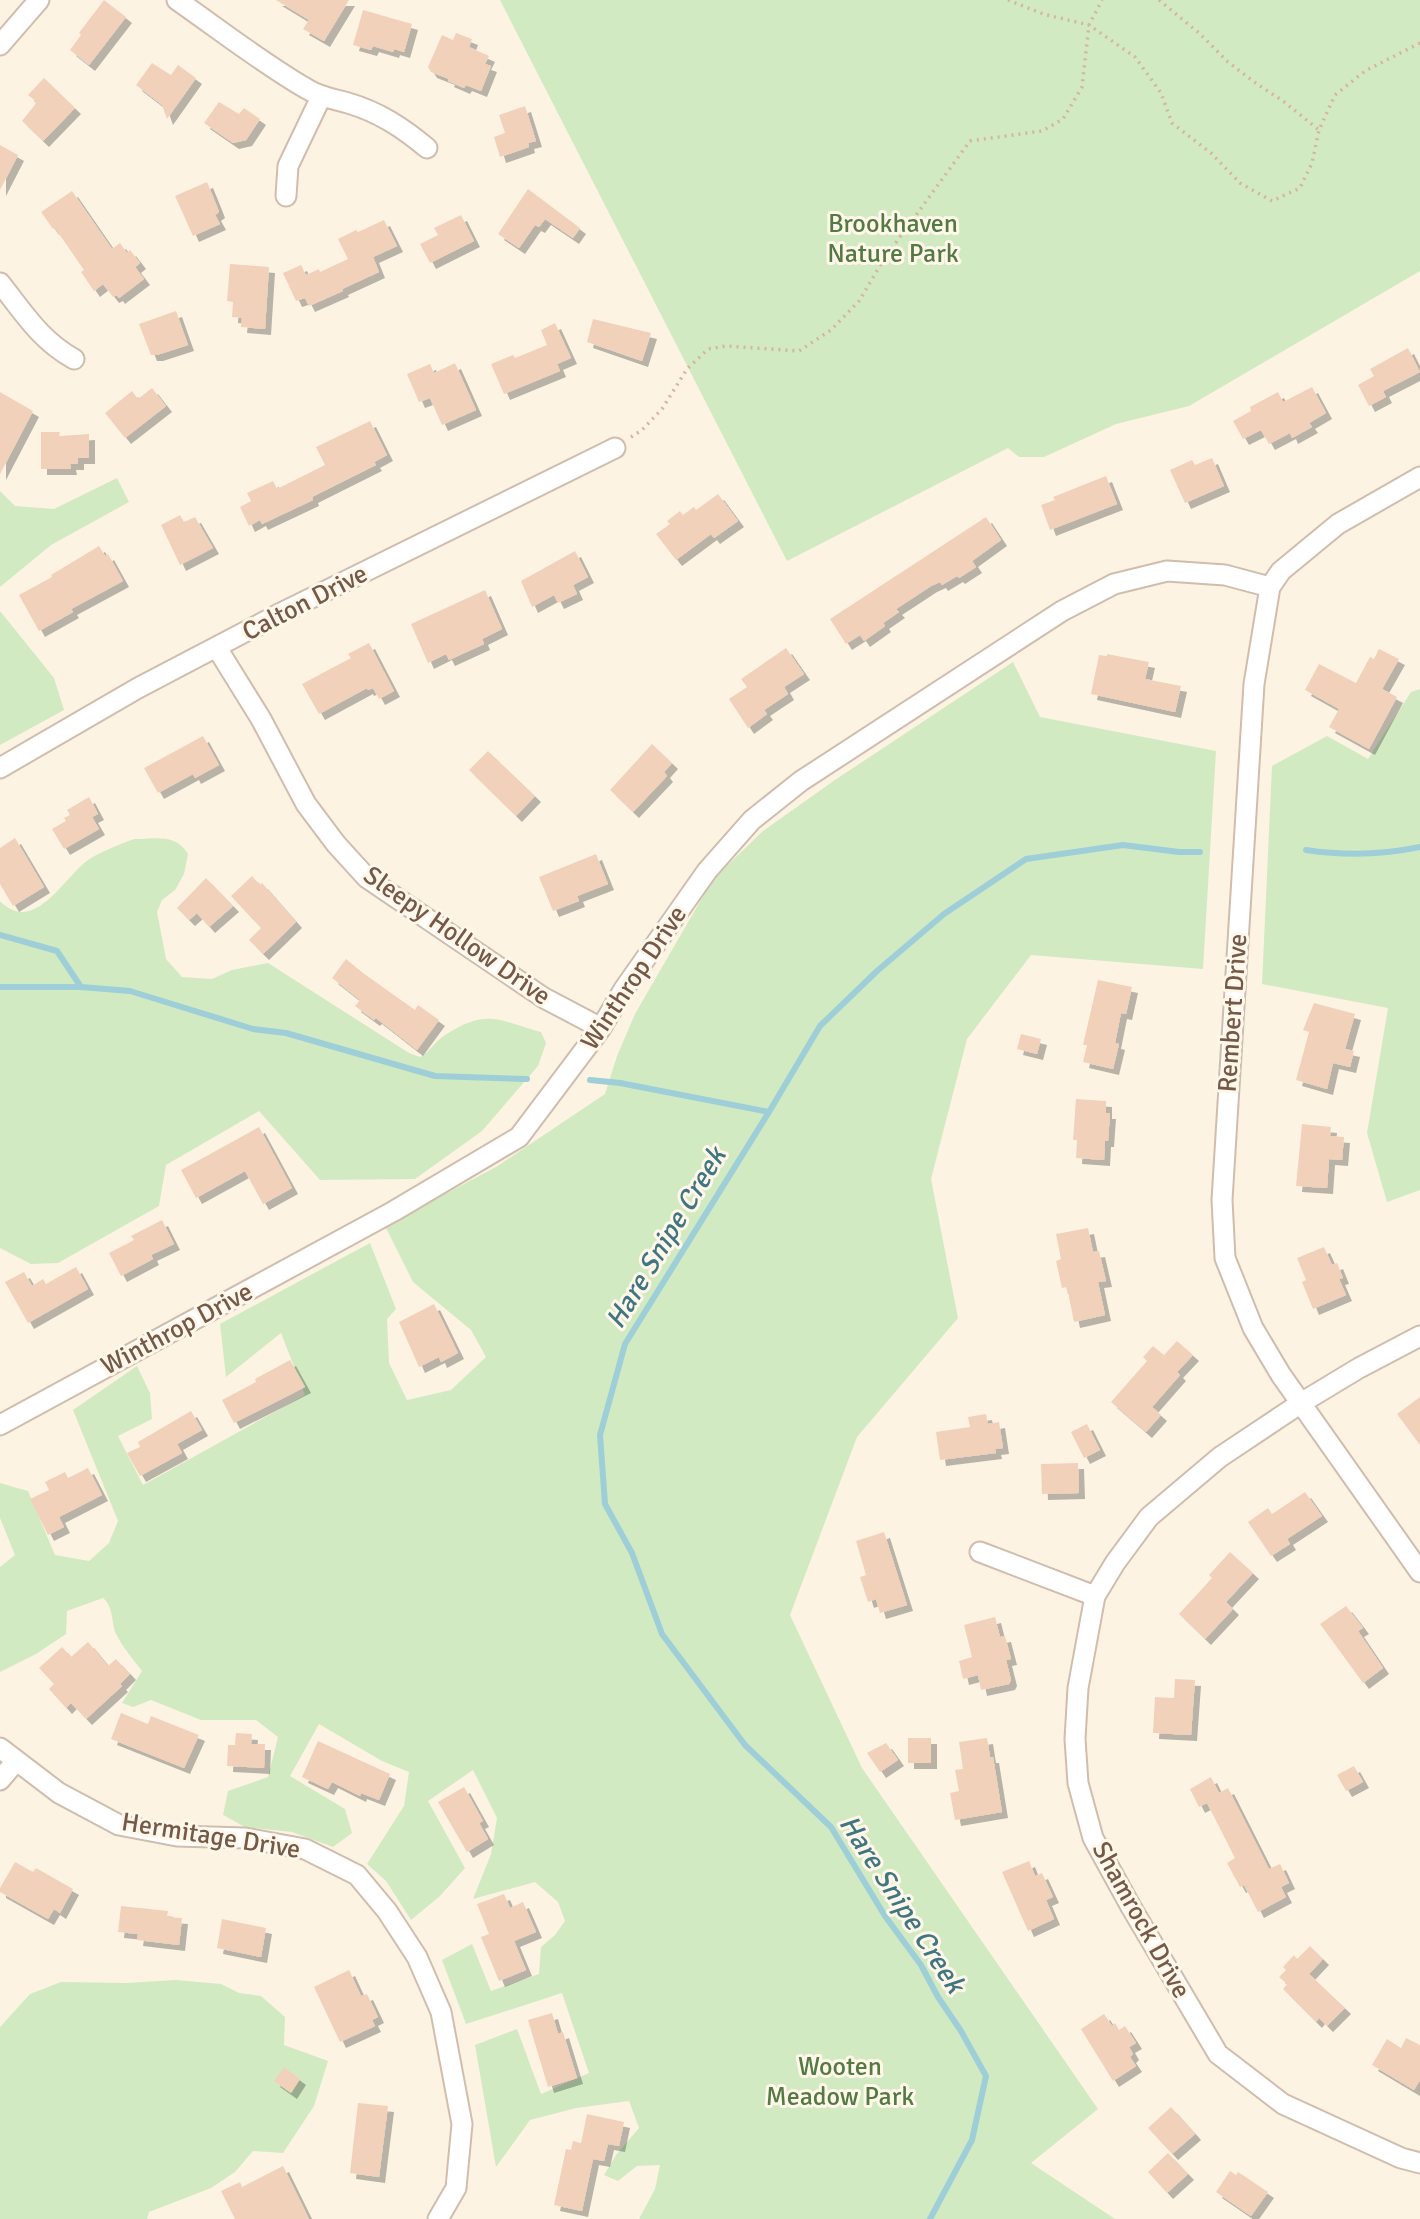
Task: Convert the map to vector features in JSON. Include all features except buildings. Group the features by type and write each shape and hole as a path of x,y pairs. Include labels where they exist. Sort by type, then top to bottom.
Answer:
{"street":[{"path":"0,45 39,0"},
{"path":"177,0 257,58 321,97 373,112 395,123 427,148"},
{"path":"286,196 288,166 321,97"},
{"path":"0,283 41,335 55,349 74,359"},
{"name":"Calton Drive","path":"0,768 138,688 281,613 615,448"},
{"path":"1270,587 1282,571 1338,524 1420,477"},
{"name":"Winthrop Drive","path":"0,1425 394,1211 519,1137 601,1028 624,989 707,871 752,820 801,780 1062,611 1114,584 1167,570 1225,575 1270,587"},
{"name":"Rembert Drive","path":"1270,587 1254,684 1222,1200 1225,1258 1253,1328 1281,1376 1420,1572"},
{"name":"Sleepy Hollow Drive","path":"217,648 261,719 306,804 336,844 367,878 544,998 601,1028"},
{"name":"Shamrock Drive","path":"1420,1336 1301,1403 1220,1457 1149,1517 1115,1563 1095,1596 1078,1688 1075,1739 1078,1783 1093,1838 1130,1907 1218,2054 1283,2104 1401,2158 1420,2162"},
{"path":"980,1552 1095,1596"},
{"name":"Hermitage Drive","path":"0,1748 60,1793 119,1825 177,1836 245,1838 305,1849 357,1875 387,1911 417,1957 440,2012 462,2124 456,2188 438,2219"},
{"path":"0,1780 16,1761"}],"path":[{"path":"1007,0 1043,14 1089,25 1135,57 1160,93 1172,123 1211,153 1240,183 1272,201 1300,188 1312,163 1318,131 1335,95 1365,71 1420,43"},
{"path":"615,448 642,430 655,416 687,369 708,349 726,346 799,351 831,330 859,301 884,259 970,141 1042,131 1063,119 1082,87 1089,25 1102,0"},
{"path":"1159,0 1199,33 1228,62 1283,101 1318,131"}],"green space":[{"name":"Brookhaven Nature Park","path":"500,0 1420,0 1420,271 1189,406 1116,424 1044,457 1019,457 1008,448 787,561"},
{"path":"117,478 129,502 51,545 0,587 0,491 15,506 54,509"},
{"path":"0,611 54,678 64,710 0,745"},
{"name":"Wooten Meadow Park","path":"1013,662 1040,717 1216,751 1203,969 1031,955 967,1039 931,1179 958,1318 857,1437 790,1615 862,1768 1098,2109 1031,2163 1115,2219 639,2219 655,2189 660,2165 637,2166 618,2181 604,2175 616,2155 639,2128 629,2101 576,2108 530,2120 496,2167 475,2045 517,2029 541,2094 589,2073 562,1993 466,2024 442,1960 472,1944 491,1991 539,1974 541,1947 555,1935 565,1921 558,1902 535,1882 473,1899 491,1854 497,1818 473,1770 428,1801 465,1868 440,1896 411,1920 386,1881 367,1864 404,1806 409,1772 382,1761 319,1724 290,1776 345,1809 352,1833 333,1847 292,1832 245,1827 223,1815 228,1791 268,1777 278,1737 256,1720 201,1720 151,1700 133,1707 122,1703 142,1671 116,1634 111,1610 103,1598 67,1611 66,1634 36,1654 0,1672 0,1567 15,1555 0,1518 0,1483 28,1491 55,1555 89,1561 109,1543 118,1521 73,1410 137,1366 150,1393 152,1419 118,1436 143,1485 305,1395 281,1333 226,1377 220,1324 370,1243 396,1309 387,1319 389,1363 407,1400 451,1390 486,1357 471,1330 413,1282 385,1226 496,1167 605,1094 617,1056 635,1014 713,879 763,831"},
{"path":"1420,689 1420,1190 1387,1202 1367,1133 1388,1008 1262,984 1272,766 1327,736 1368,759 1411,692"},
{"path":"134,839 171,840 183,847 188,854 184,874 175,890 162,900 157,912 166,959 182,977 212,979 232,970 268,963 409,1053 420,1057 442,1037 472,1021 503,1021 541,1032 546,1043 538,1066 482,1131 415,1179 320,1180 259,1111 166,1165 159,1206 58,1263 31,1264 0,1248 0,901 13,910 25,912 36,908 59,890 88,860"},
{"path":"176,1980 221,1984 239,1993 261,1996 285,2017 284,2045 328,2061 314,2106 283,2153 253,2151 235,2172 211,2188 149,2212 147,2219 0,2219 0,2027 30,1994 61,1982 126,1983"}],"waterway":[{"name":"Hare Snipe Creek","path":"930,2219 972,2140 986,2076 921,1965 885,1916 831,1827 745,1745 662,1634 632,1553 605,1504 600,1435 625,1344 820,1026 877,971 944,914 1026,859 1123,845 1200,852"},
{"name":"Hare Snipe Creek","path":"1306,850 1363,854 1420,847"},
{"path":"0,935 57,951 81,987"},
{"path":"0,987 81,987 130,991 253,1029 286,1033 435,1076 527,1079"},
{"path":"590,1080 620,1083 769,1112"}]}
